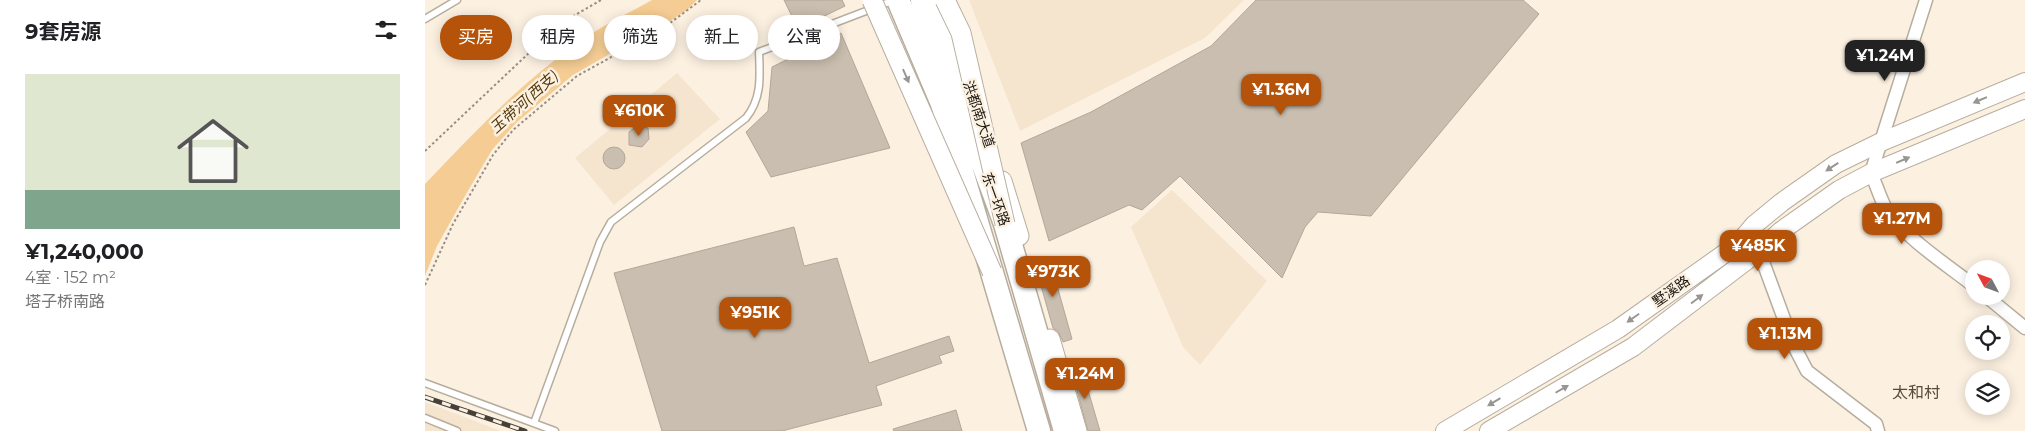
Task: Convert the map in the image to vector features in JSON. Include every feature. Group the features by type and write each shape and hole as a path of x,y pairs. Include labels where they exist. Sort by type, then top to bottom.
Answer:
{"highway":[{"name":"东一环路","path":"894,0 942,104 1039,431"},
{"name":"东一环路","path":"922,0 1005,224 1065,431"}],"main road":[{"path":"872,0 992,272"},
{"path":"894,0 959,178 1029,431"},
{"name":"洪都南大道","path":"936,0 958,54 1012,210 1077,431"},
{"path":"945,0 961,33 1005,224"}],"street":[{"path":"1926,0 1871,173 1886,208 1896,221 1965,279"},
{"name":"墅溪路","path":"1445,431 1617,329 1738,244 1754,225 1828,169 1881,142 2025,82"},
{"name":"墅溪路","path":"1489,431 1633,347 1759,251 1781,230 1839,190 1871,173 2025,108"},
{"path":"1759,251 1794,346 1807,371 1876,424 1878,431"},
{"path":"1997,305 2025,328"}],"lane":[{"path":"425,19 457,0"},
{"path":"534,422 600,242 611,222 746,118 755,107 760,89 759,52 894,0"},
{"path":"425,383 555,431"},
{"path":"425,418 457,431"}],"path":[{"path":"425,152 537,46 570,18 601,0"},
{"path":"425,285 453,224 493,154 513,130 577,76 662,29 701,0"}],"shaded area":[{"path":"969,0 1244,0 1205,38 1020,131"},
{"path":"677,73 720,119 614,205 575,158"},
{"path":"1172,190 1267,281 1200,365 1183,347 1131,227"},
{"path":"425,402 501,431 425,431"}],"water":[{"path":"652,0 697,0 676,17 676,15 624,15"},
{"name":"玉带河(西支)","path":"604,26 604,57 573,75 516,123 492,150 437,246 425,276 425,184 497,110 554,60 594,60 594,32"}],"building":[{"path":"784,0 842,0 845,6 827,15 791,15"},
{"path":"1256,0 1523,0 1539,14 1371,216 1318,212 1305,227 1282,278 1180,176 1142,210 1129,205 1049,241 1021,143 1091,112 1211,46"},
{"path":"840,33 890,148 771,177 746,132 768,111 772,67 786,60 840,60"},
{"path":"664,103 672,106 675,114 672,122 664,125 656,122 653,114 656,106"},
{"path":"637,126 648,128 649,139 642,147 629,145 629,132"},
{"path":"614,147 622,150 625,158 622,166 614,169 606,166 603,158 606,150"},
{"path":"794,227 804,266 837,258 869,363 949,336 954,351 939,356 942,363 876,386 882,405 782,431 662,431 614,273"},
{"path":"1049,257 1072,339 1063,342 1058,331 1053,328 1034,261"},
{"path":"1081,366 1100,431 1088,431 1071,369"},
{"path":"956,410 962,431 894,431 893,429"}],"railway":[{"path":"425,397 525,431"}],"district":[{"name":"太和村","path":"1916,392"}]}
